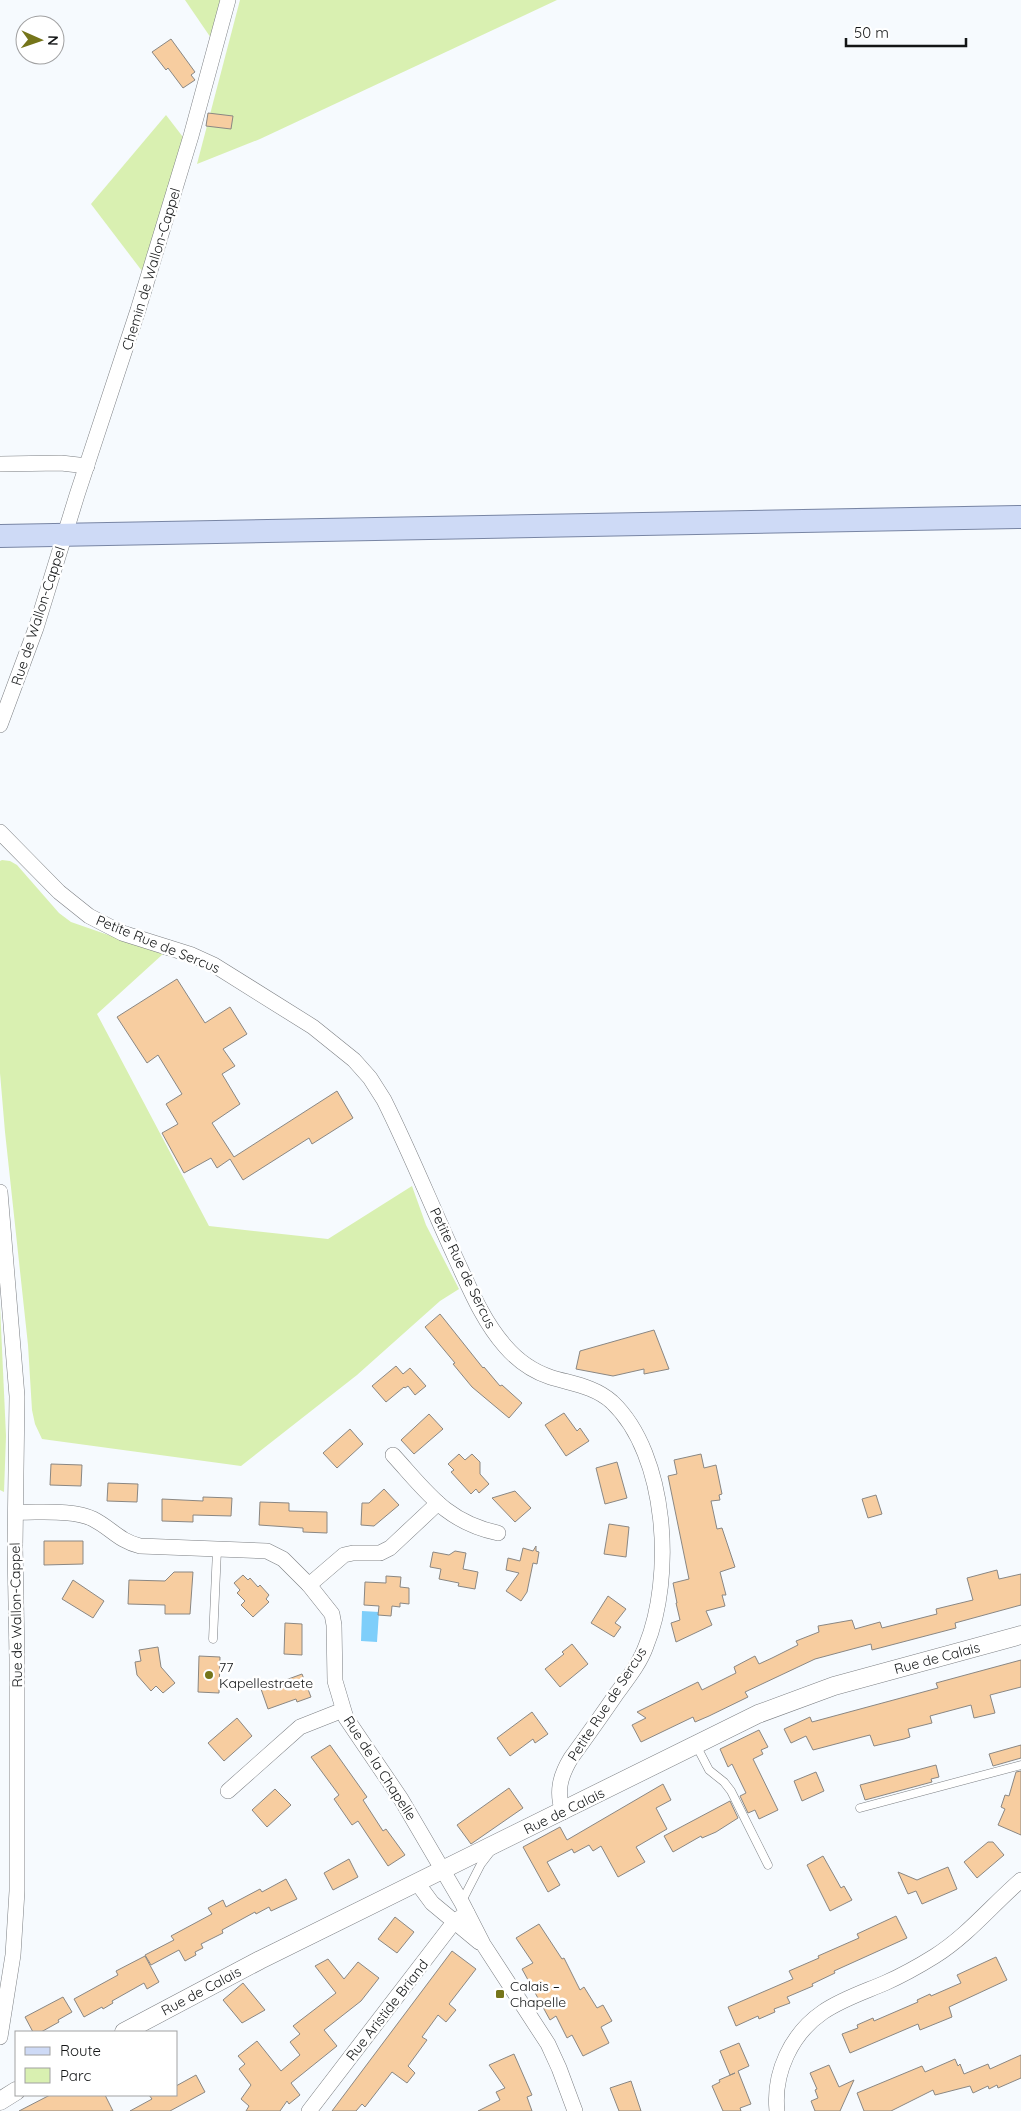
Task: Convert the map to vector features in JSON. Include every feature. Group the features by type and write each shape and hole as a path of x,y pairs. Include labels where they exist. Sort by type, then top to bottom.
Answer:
{"main road":[{"path":"0,536 1021,517"}],"street":[{"name":"Chemin de Wallon-Cappel","path":"65,535 113,390 179,178 228,0"},
{"path":"0,464 61,463 87,466"},
{"name":"Rue de Wallon-Cappel","path":"0,725 36,628 65,535"},
{"name":"Petite Rue de Sercus","path":"0,832 59,892 89,916 122,933 214,965 299,1017 347,1052 370,1078 384,1100 469,1287 496,1334 513,1355 531,1369 589,1388 604,1396 619,1410 632,1428 649,1467 661,1514 663,1551 655,1613 650,1638 642,1656 566,1766 559,1789 562,1812"},
{"name":"Rue de Wallon-Cappel","path":"0,1192 18,1396 16,1512 17,1890 13,1955 0,2037"},
{"path":"393,1455 438,1503 466,1524 498,1533"},
{"path":"309,1585 344,1555 380,1553 390,1548 438,1503"},
{"name":"Rue de la Chapelle","path":"16,1512 86,1516 99,1522 122,1540 140,1546 260,1550 273,1553 283,1559 309,1585 334,1619 335,1681 343,1710 351,1726 394,1788 464,1908 482,1944 548,2044 576,2111"},
{"name":"Rue de Calais","path":"126,2031 224,1978 443,1872 758,1714 817,1691 1021,1636"},
{"path":"228,1791 300,1727 343,1710"},
{"path":"777,2111 776,2092 781,2067 792,2045 815,2018 840,2002 900,1976 935,1956 968,1931 1021,1880"},
{"name":"Rue de la Chapelle","path":"418,1884 432,1903 482,1944"},
{"name":"Rue Aristide Briand","path":"309,2111 464,1908"},
{"path":"0,2101 15,2092"}],"lane":[{"path":"213,1639 217,1550"},
{"path":"696,1745 709,1770 724,1782 731,1791 768,1865"},
{"path":"860,1808 1021,1765"},
{"path":"464,1908 465,1893 481,1864 495,1845"}],"green space":[{"path":"185,0 224,0 213,41"},
{"path":"240,0 557,0 260,139 197,164"},
{"path":"166,115 186,141 156,238 142,271 91,204"},
{"path":"0,861 10,861 17,865 59,913 71,922 163,954 97,1014 209,1226 328,1239 412,1186 426,1225 459,1289 440,1301 357,1375 241,1466 42,1439 35,1424 32,1410 28,1345 0,1073"},
{"path":"0,1305 6,1436 4,1492 0,1490"}],"water":[{"path":"362,1611 379,1612 377,1642 361,1641"}],"building":[{"path":"171,39 195,72 191,75 195,80 183,88 168,68 166,70 152,52"},
{"path":"208,113 233,116 231,129 206,126"},
{"path":"177,979 205,1023 230,1007 247,1034 223,1049 235,1066 222,1074 240,1104 212,1123 234,1157 337,1091 353,1118 312,1144 309,1138 243,1180 230,1159 217,1168 211,1158 184,1173 162,1133 178,1124 166,1104 182,1094 158,1055 147,1063 117,1017"},
{"path":"440,1314 483,1368 500,1386 502,1385 522,1403 509,1418 472,1387 425,1327"},
{"path":"654,1330 669,1369 644,1374 644,1369 613,1376 576,1369 580,1351"},
{"path":"396,1366 403,1374 410,1368 426,1386 415,1395 408,1386 404,1387 386,1402 372,1386"},
{"path":"564,1413 577,1431 580,1428 589,1441 566,1456 545,1425"},
{"path":"429,1414 443,1429 414,1454 401,1440"},
{"path":"350,1429 363,1444 337,1468 323,1453"},
{"path":"459,1454 465,1460 472,1454 480,1462 480,1474 489,1484 479,1493 476,1489 471,1494 451,1472 454,1470 448,1464"},
{"path":"701,1454 704,1468 716,1465 722,1494 719,1495 720,1500 711,1501 717,1529 722,1528 735,1567 720,1572 726,1595 722,1595 725,1606 706,1611 712,1625 676,1642 671,1623 680,1620 673,1583 689,1579 668,1476 677,1474 674,1460"},
{"path":"617,1462 627,1498 605,1504 596,1468"},
{"path":"51,1464 82,1465 81,1486 50,1485"},
{"path":"108,1483 138,1484 137,1502 107,1501"},
{"path":"384,1489 399,1505 374,1526 361,1525 362,1503 369,1503"},
{"path":"515,1491 531,1508 515,1522 492,1498"},
{"path":"876,1495 882,1514 868,1518 862,1499"},
{"path":"203,1497 232,1498 231,1516 193,1515 193,1522 162,1521 162,1499 203,1501"},
{"path":"260,1502 289,1503 289,1511 327,1512 327,1533 303,1532 303,1528 259,1525"},
{"path":"609,1524 629,1527 626,1557 604,1554"},
{"path":"44,1541 83,1541 83,1564 44,1565"},
{"path":"536,1546 536,1551 539,1552 537,1564 533,1563 527,1592 521,1601 506,1591 519,1573 506,1570 508,1558 520,1561 523,1548 533,1551"},
{"path":"455,1551 466,1553 463,1569 478,1572 475,1589 458,1586 459,1583 439,1579 441,1569 430,1567 433,1552 449,1555"},
{"path":"997,1570 999,1579 1021,1574 1021,1605 955,1623 956,1628 872,1650 871,1644 815,1659 745,1692 748,1697 709,1716 695,1722 693,1717 641,1742 632,1725 646,1718 637,1712 698,1682 702,1690 736,1673 734,1667 755,1656 759,1664 772,1658 798,1645 796,1641 819,1632 818,1626 852,1620 855,1629 880,1622 882,1628 937,1614 936,1609 973,1600 967,1578"},
{"path":"174,1572 193,1572 190,1614 165,1614 165,1605 128,1604 129,1580 165,1581"},
{"path":"243,1575 248,1580 250,1578 258,1587 260,1585 269,1595 266,1599 269,1602 253,1617 241,1605 245,1601 237,1593 240,1590 234,1583"},
{"path":"386,1576 401,1577 400,1587 409,1588 409,1604 400,1603 400,1607 392,1606 391,1616 378,1615 379,1606 364,1605 365,1582 386,1583"},
{"path":"73,1580 104,1601 93,1618 62,1599"},
{"path":"608,1596 626,1609 615,1623 621,1627 614,1637 591,1623"},
{"path":"285,1623 302,1624 302,1655 284,1654"},
{"path":"572,1644 588,1664 560,1687 545,1669 564,1654 562,1652"},
{"path":"158,1647 161,1667 175,1683 163,1693 156,1686 151,1691 137,1675 135,1662 141,1661 139,1650"},
{"name":"77 Kapellestraete","path":"199,1656 220,1657 219,1693 198,1692"},
{"path":"1021,1660 1021,1687 990,1695 995,1713 974,1718 971,1705 930,1716 932,1723 908,1729 910,1737 874,1746 870,1735 813,1750 806,1736 791,1743 784,1729 810,1717 812,1722 938,1688 936,1683"},
{"path":"302,1674 311,1697 297,1702 296,1699 268,1709 261,1689"},
{"path":"532,1712 548,1734 535,1743 533,1739 510,1756 497,1738"},
{"path":"237,1718 252,1736 224,1761 208,1743"},
{"path":"759,1730 768,1747 761,1750 763,1754 753,1759 778,1810 759,1819 755,1810 748,1813 740,1796 746,1793 732,1764 728,1767 720,1749"},
{"path":"330,1745 367,1797 363,1800 383,1831 386,1829 405,1855 388,1866 358,1821 352,1825 334,1799 339,1795 311,1757"},
{"path":"1021,1745 1021,1758 993,1766 989,1754"},
{"path":"936,1765 939,1777 931,1779 932,1782 865,1800 860,1785"},
{"path":"1021,1771 1021,1835 998,1825 1005,1809 1001,1807 1005,1795 1009,1796 1016,1772"},
{"path":"816,1772 824,1791 802,1801 794,1781"},
{"path":"663,1784 671,1800 656,1808 667,1829 636,1847 645,1862 618,1877 601,1846 593,1851 589,1845 574,1853 572,1849 547,1862 560,1885 548,1892 523,1847 560,1827 567,1840"},
{"path":"509,1788 523,1808 471,1844 457,1825"},
{"path":"275,1789 291,1805 267,1827 252,1810"},
{"path":"730,1801 738,1818 716,1832 702,1838 701,1836 673,1852 664,1836"},
{"path":"988,1842 993,1842 1004,1855 977,1878 964,1862"},
{"path":"823,1856 841,1888 844,1886 852,1900 830,1911 807,1865"},
{"path":"349,1859 358,1877 333,1890 324,1873"},
{"path":"948,1867 957,1889 922,1904 916,1891 908,1894 898,1872 917,1880"},
{"path":"286,1879 297,1899 271,1911 269,1907 256,1914 255,1912 222,1930 223,1933 201,1944 203,1948 195,1952 196,1955 185,1961 179,1950 151,1965 145,1955 174,1940 171,1936 212,1914 208,1908 223,1900 226,1907 260,1889 262,1892"},
{"path":"896,1916 907,1938 834,1971 835,1973 812,1984 813,1986 787,1997 790,2003 774,2009 775,2012 759,2019 758,2016 736,2026 728,2007 793,1979 789,1971 859,1938 857,1934"},
{"path":"395,1917 414,1932 397,1953 378,1939"},
{"path":"539,1924 562,1959 564,1958 580,1990 584,1987 597,2008 603,2005 612,2021 601,2027 609,2043 583,2056 572,2035 567,2038 556,2016 550,2020 522,1969 533,1963 516,1938"},
{"path":"452,1951 476,1969 449,2004 456,2010 446,2022 438,2015 422,2037 427,2040 408,2066 415,2073 407,2083 392,2072 365,2107 362,2104 356,2111 332,2111"},
{"path":"145,1956 159,1982 147,1989 144,1983 112,2001 113,2003 103,2009 102,2007 84,2017 74,1999 118,1975 116,1971"},
{"path":"996,1957 1007,1980 949,2007 952,2017 920,2030 918,2024 850,2053 842,2034 858,2028 857,2025 873,2018 874,2021 918,2002 917,2000 930,1994 931,1996 961,1983 957,1975"},
{"path":"328,1959 344,1979 358,1962 379,1978 361,2001 324,2030 337,2046 291,2083 300,2095 289,2104 287,2101 280,2111 246,2111 249,2106 241,2099 251,2085 239,2069 245,2064 238,2056 257,2041 281,2071 300,2055 290,2042 300,2034 293,2026 336,1993 315,1966"},
{"path":"243,1983 265,2010 242,2023 223,2000"},
{"path":"63,1997 72,2012 43,2031 32,2031 25,2017"},
{"path":"739,2043 749,2066 738,2071 751,2104 740,2108 741,2111 723,2111 712,2086 720,2082 719,2080 735,2073 730,2075 720,2051"},
{"path":"514,2054 532,2095 527,2097 532,2111 478,2111 500,2100 496,2092 505,2088 489,2065"},
{"path":"1021,2055 1021,2078 998,2088 997,2085 989,2089 988,2086 973,2093 970,2086 935,2095 933,2090 891,2111 864,2111 857,2093 922,2066 925,2072 955,2059 958,2066 960,2064 964,2074 988,2064 990,2069"},
{"path":"829,2065 839,2087 854,2080 840,2111 815,2111 811,2101 818,2098 815,2090 817,2089 810,2073"},
{"path":"196,2075 205,2092 170,2111 130,2111 152,2099 150,2096 178,2096 178,2085"},
{"path":"631,2081 641,2111 619,2111 610,2088"},
{"path":"48,2096 106,2096 113,2111 19,2111"}],"place":[{"name":"77 Kapellestraete","path":"209,1675"},
{"name":"Calais – Chapelle","path":"500,1994"}]}
